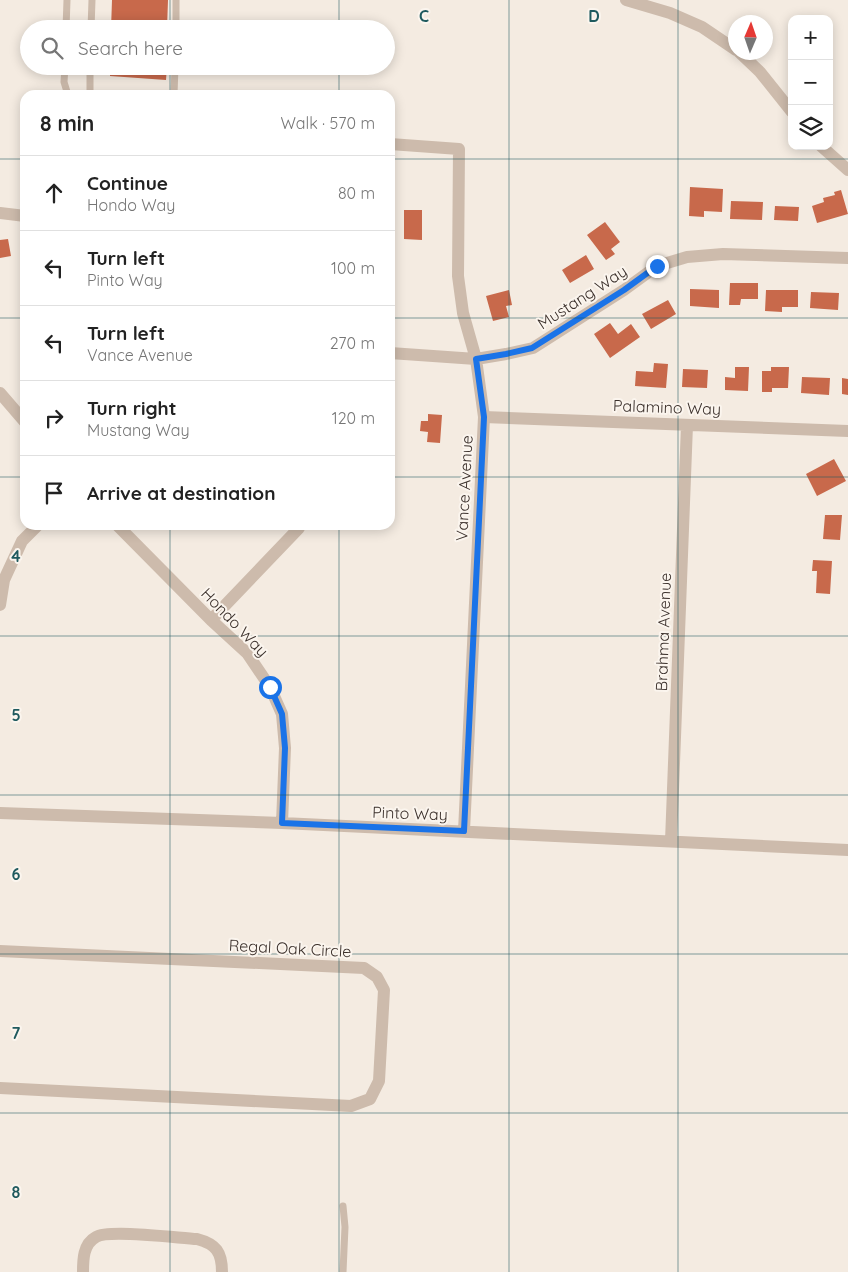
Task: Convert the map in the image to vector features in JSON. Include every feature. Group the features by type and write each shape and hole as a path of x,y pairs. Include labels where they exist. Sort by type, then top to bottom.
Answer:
{"street":[{"path":"626,0 670,13 702,27 728,45"},
{"path":"747,60 760,72 788,107"},
{"name":"Vance Avenue","path":"395,144 459,149 458,276 462,313 476,359 484,417 464,831"},
{"path":"826,150 848,170"},
{"path":"0,213 20,215"},
{"name":"Mustang Way","path":"395,353 476,359 532,348 624,290 657,266 687,257 723,254 848,258"},
{"path":"0,393 20,416"},
{"name":"Palamino Way","path":"484,417 848,430"},
{"name":"Brahma Avenue","path":"671,841 687,424"},
{"path":"0,605 2,580 22,541 33,530"},
{"name":"Hondo Way","path":"122,530 247,654 270,687 282,714 285,748 282,823"},
{"path":"212,620 297,530"},
{"name":"Pinto Way","path":"0,813 282,823 848,850"},
{"name":"Regal Oak Circle","path":"0,951 364,968 377,977 384,990 379,1081 370,1099 351,1106 0,1088"},
{"path":"83,1272 83,1257 87,1247 96,1237 112,1233 197,1239 208,1242 218,1252 222,1264 222,1272"}],"lane":[{"path":"66,0 66,20"},
{"path":"91,20 92,0"},
{"path":"176,0 176,20"},
{"path":"64,75 66,90"},
{"path":"90,75 90,90"},
{"path":"174,90 175,75"},
{"path":"343,1272 344,1206"}],"building":[{"path":"112,0 168,0 167,20 111,20"},
{"path":"110,75 166,75 166,80"},
{"path":"690,187 723,189 722,212 704,211 704,217 689,216"},
{"path":"841,190 848,214 817,223 812,206 824,202 823,198 835,195 834,192"},
{"path":"731,201 763,202 762,220 730,219"},
{"path":"775,206 799,207 798,221 774,220"},
{"path":"404,210 422,210 422,240 404,239"},
{"path":"605,222 620,242 611,249 615,254 606,260 587,235"},
{"path":"8,239 11,256 0,258 0,240"},
{"path":"586,255 594,269 570,283 562,270"},
{"path":"730,283 758,283 758,299 741,299 740,305 729,305"},
{"path":"690,289 719,290 719,308 690,306"},
{"path":"509,290 512,305 506,306 509,317 493,321 486,296"},
{"path":"766,290 798,290 798,307 782,307 782,312 765,311"},
{"path":"811,292 839,293 838,310 810,308"},
{"path":"668,300 676,314 651,329 642,314"},
{"path":"610,323 618,334 631,324 640,337 610,358 594,334"},
{"path":"654,363 668,364 666,388 635,386 636,371 653,372"},
{"path":"735,367 749,367 748,391 725,390 725,377 735,378"},
{"path":"771,367 789,367 788,388 772,388 772,392 762,392 762,371 771,371"},
{"path":"683,369 708,370 707,388 682,387"},
{"path":"802,377 830,378 829,395 801,393"},
{"path":"842,378 848,379 848,395 842,394"},
{"path":"428,414 442,415 440,443 427,442 428,432 420,431 421,421 428,421"},
{"path":"834,459 846,481 817,496 806,474"},
{"path":"825,515 842,515 840,540 823,539"},
{"path":"813,560 832,561 830,594 816,593 817,571 812,571"}],"route":[{"path":"270,687 282,714 285,748 282,823 464,831 484,417 476,359 532,348 624,290 657,266"}]}
